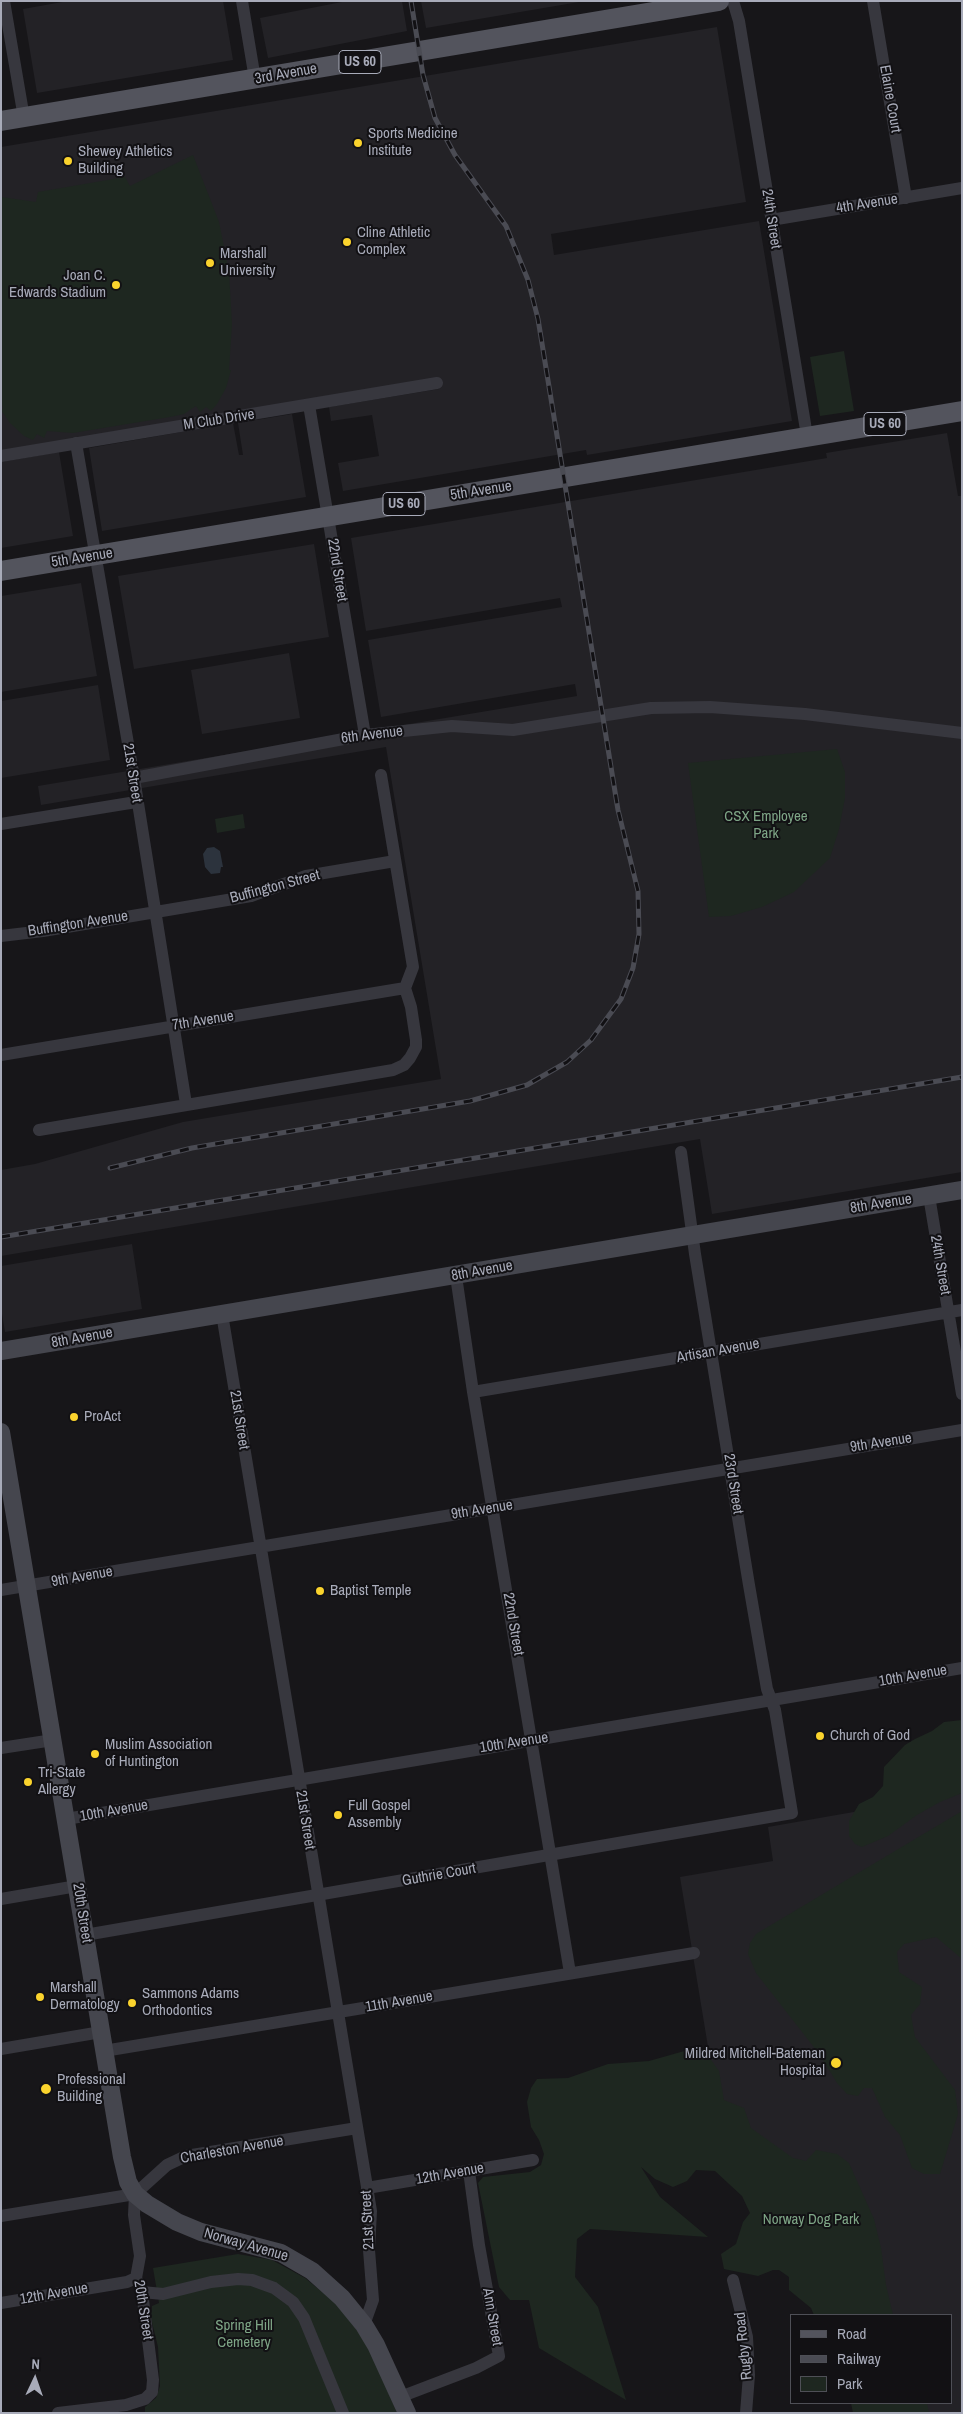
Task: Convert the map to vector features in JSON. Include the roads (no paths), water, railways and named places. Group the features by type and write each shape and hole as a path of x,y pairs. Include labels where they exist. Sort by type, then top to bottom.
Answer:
{"main road":[{"name":"3rd Avenue","path":"1,121 719,1"},
{"name":"5th Avenue","path":"1,571 962,411"},
{"name":"8th Avenue","path":"1,1351 962,1190"},
{"name":"20th Street","path":"1,1432 4,1470 27,1586 122,2157 128,2182 135,2194"},
{"name":"Norway Avenue","path":"135,2194 161,2213 191,2229 265,2248 297,2261 331,2287 364,2325 404,2405"}],"street":[{"path":"4,1 24,118"},
{"path":"242,1 255,79"},
{"name":"24th Street","path":"733,1 739,21 808,436"},
{"name":"Elaine Court","path":"873,1 906,198"},
{"name":"4th Avenue","path":"771,220 962,188"},
{"name":"M Club Drive","path":"1,456 437,383"},
{"name":"22nd Street","path":"309,405 365,735"},
{"name":"21st Street","path":"76,443 134,778 136,802 186,1104"},
{"name":"6th Avenue","path":"134,778 365,735 452,726 513,730 651,708 710,707 856,719 962,733"},
{"path":"39,1130 393,1070 404,1065 416,1047 411,1007 405,988 413,967 381,775"},
{"path":"1,824 136,802"},
{"name":"Buffington Street","path":"155,912 251,896 306,876 395,861"},
{"name":"Buffington Avenue","path":"1,936 43,931 155,912"},
{"name":"7th Avenue","path":"1,1055 405,988"},
{"name":"23rd Street","path":"681,1152 694,1236 694,1253 710,1352 767,1689 771,1700 792,1814"},
{"name":"24th Street","path":"929,1196 962,1394"},
{"name":"22nd Street","path":"456,1276 473,1392 570,1973"},
{"name":"Artisan Avenue","path":"473,1392 962,1310"},
{"name":"21st Street","path":"222,1314 371,2211 369,2250 373,2294 364,2325"},
{"name":"9th Avenue","path":"1,1590 962,1430"},
{"name":"10th Avenue","path":"66,1819 962,1668"},
{"path":"1,1748 53,1740"},
{"name":"Guthrie Court","path":"85,1935 792,1814"},
{"path":"1,1899 77,1886"},
{"name":"11th Avenue","path":"104,2051 694,1953"},
{"path":"1,2049 101,2032"},
{"name":"Charleston Avenue","path":"135,2194 164,2167 180,2158 357,2128"},
{"name":"12th Avenue","path":"367,2188 533,2160"},
{"name":"Ann Street","path":"404,2405 499,2356 478,2245 469,2171"},
{"path":"1,2216 135,2194"},
{"name":"20th Street","path":"58,2413 103,2410 134,2404 145,2399 152,2392 154,2380 142,2292 136,2278 140,2256 134,2215 135,2194"},
{"name":"12th Avenue","path":"1,2303 127,2282 136,2278"},
{"path":"142,2292 164,2294 211,2282 238,2279 252,2280 274,2288 293,2302 304,2318 343,2413"},
{"name":"Rugby Road","path":"733,2280 747,2337 749,2375 746,2413"}],"railway":[{"path":"110,1168 192,1148 470,1101 527,1085 567,1062 591,1040 621,999 633,968 639,934 638,891 618,810 538,319 528,280 506,226 455,155 435,118 423,75 411,1"},
{"path":"1,1237 962,1077"}],"place":[{"name":"Sports Medicine Institute","path":"358,143"},
{"name":"Shewey Athletics Building","path":"68,161"},
{"name":"Cline Athletic Complex","path":"347,242"},
{"name":"Marshall University","path":"210,263"},
{"name":"Joan C. Edwards Stadium","path":"116,285"},
{"name":"ProAct","path":"74,1417"},
{"name":"Baptist Temple","path":"320,1591"},
{"name":"Church of God","path":"820,1736"},
{"name":"Muslim Association of Huntington","path":"95,1754"},
{"name":"Tri-State Allergy","path":"28,1782"},
{"name":"Full Gospel Assembly","path":"338,1815"},
{"name":"Marshall Dermatology","path":"40,1997"},
{"name":"Sammons Adams Orthodontics","path":"132,2003"},
{"name":"Mildred Mitchell-Bateman Hospital","path":"836,2063"},
{"name":"Professional Building","path":"46,2089"}],"park label":[{"name":"CSX Employee Park","path":"766,826"},
{"name":"Norway Dog Park","path":"811,2220"},
{"name":"Spring Hill Cemetery","path":"244,2334"}]}
